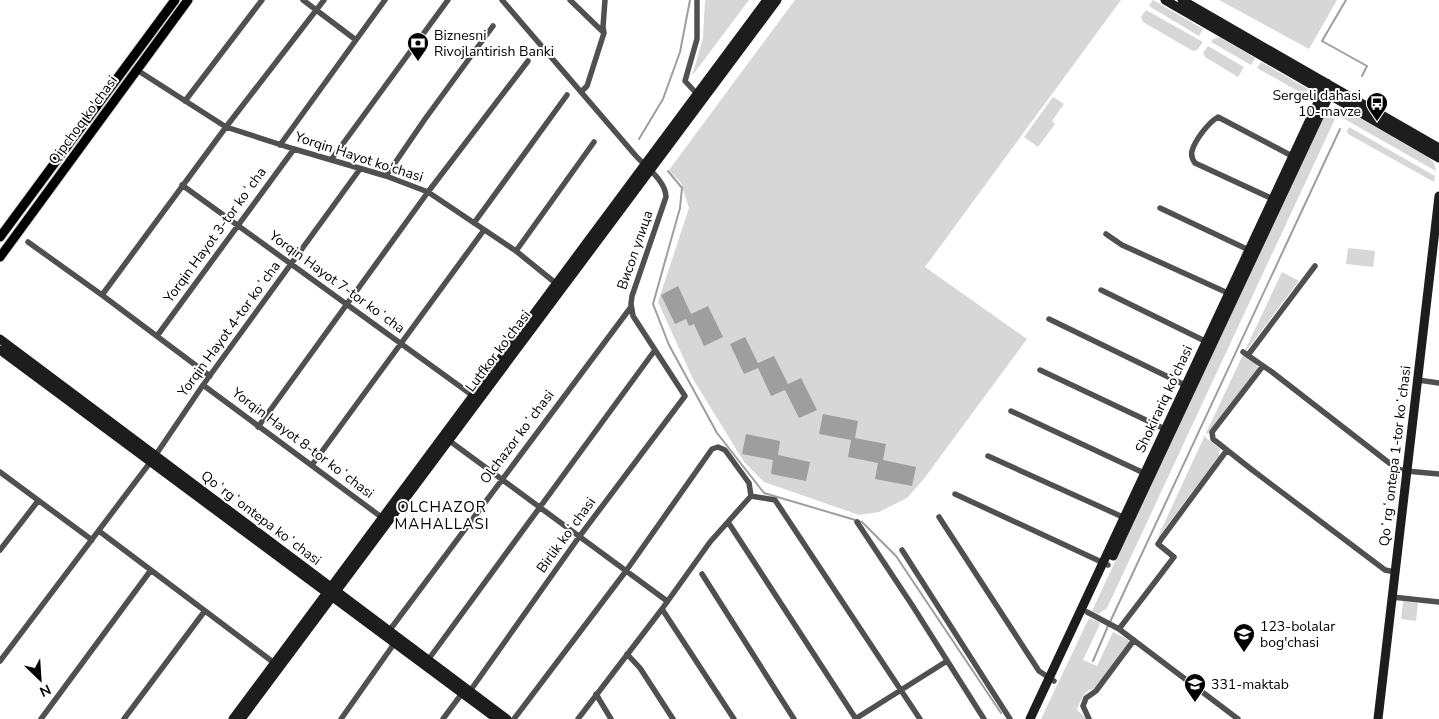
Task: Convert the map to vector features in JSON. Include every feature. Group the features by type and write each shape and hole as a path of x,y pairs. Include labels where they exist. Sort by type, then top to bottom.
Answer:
{"main road":[{"name":"Lutfkor ko'chasi","path":"647,168 697,94 767,0"},
{"name":"Lutfkor ko'chasi","path":"233,719 277,665 647,168 777,0"},
{"path":"1165,0 1439,148"},
{"path":"1182,0 1439,158"},
{"name":"Qipchoq ko'chasi","path":"0,257 137,70 182,1"},
{"name":"Qipchoq ko'chasi","path":"0,237 182,1"},
{"name":"Shokirariq ko'chasi","path":"1036,719 1052,680 1147,475 1328,89"},
{"name":"Qoʻrgʻontepa 1-tor koʻchasi","path":"1378,719 1439,197"},
{"name":"Qoʻrgʻontepa koʻchasi","path":"0,339 153,459"},
{"name":"Qoʻrgʻontepa koʻchasi","path":"0,350 153,459 396,640 507,719"},
{"name":"Shokirariq ko'chasi","path":"1030,719 1087,612 1106,564"},
{"name":"Qoʻrgʻontepa koʻchasi","path":"331,592 389,631 396,640 428,660 497,719"},
{"name":"Lutfkor ko'chasi","path":"241,719 277,665"}],"street":[{"path":"185,101 262,0"},
{"path":"303,0 356,40"},
{"path":"102,295 226,126 324,0"},
{"path":"280,145 386,0"},
{"path":"331,160 448,0"},
{"name":"Висол улица","path":"502,0 664,188 666,197 632,296 631,307 633,316 685,396"},
{"path":"570,0 604,32"},
{"path":"581,92 588,86 604,32 602,27 605,0"},
{"path":"697,0 697,38 686,81 697,94"},
{"path":"386,176 493,26"},
{"path":"258,427 428,192 528,61"},
{"name":"Yorqin Hayot ko'chasi","path":"137,70 226,126 280,145 386,176 428,192 516,251 559,286"},
{"path":"474,223 567,95"},
{"path":"1275,201 1195,163 1192,151 1209,124 1218,117 1295,158"},
{"path":"516,251 594,142"},
{"name":"Yorqin Hayot 3-tor koʻcha","path":"156,336 294,149"},
{"name":"Yorqin Hayot 4-tor koʻcha","path":"0,661 153,459 210,376 360,169"},
{"name":"Yorqin Hayot 7-tor koʻcha","path":"182,185 476,398"},
{"path":"1160,208 1252,251"},
{"path":"312,465 484,230"},
{"path":"1106,234 1122,245 1231,295"},
{"path":"28,242 210,376"},
{"path":"1314,266 1246,353 1397,469 1439,474"},
{"path":"1101,290 1209,343"},
{"name":"Olchazor koʻchasi","path":"389,631 631,307"},
{"path":"1049,318 1188,387"},
{"path":"428,660 655,350"},
{"path":"1263,366 1212,432 1213,439 1385,570 1395,572"},
{"path":"1040,370 1168,431"},
{"path":"1418,380 1439,383"},
{"name":"Yorqin Hayot 8-tor koʻchasi","path":"204,385 385,520"},
{"name":"Birlik koʻchasi","path":"443,719 466,691 685,396"},
{"path":"1012,411 1147,475"},
{"path":"446,438 667,601"},
{"path":"514,719 626,571 712,448 718,447 725,450 749,483 751,496"},
{"path":"1116,627 1174,557 1156,543 1227,450"},
{"path":"988,456 1127,519"},
{"path":"0,472 92,540"},
{"path":"955,494 1106,564"},
{"path":"578,719 662,609 710,542 751,496"},
{"path":"751,496 775,500 920,719"},
{"path":"1,546 38,501"},
{"path":"940,517 1039,671 1052,680"},
{"path":"728,522 856,719 947,661"},
{"path":"858,522 984,719"},
{"path":"99,531 204,612 277,665"},
{"path":"902,550 1010,719"},
{"path":"42,719 151,570"},
{"path":"702,574 794,719"},
{"path":"1392,597 1439,602"},
{"path":"662,609 734,719"},
{"path":"124,719 204,612"},
{"path":"1087,612 1116,627 1238,719"},
{"path":"341,719 396,640"},
{"path":"1089,719 1083,706 1086,698 1096,691 1134,640"},
{"path":"627,654 640,668 673,719"},
{"path":"596,694 611,719"}],"shaded area":[{"path":"705,0 749,0 692,76 703,38"},
{"path":"795,0 1121,0 925,267 1027,339 923,480 907,498 879,512 859,515 764,482 744,462 693,379 658,302 689,208 681,183 669,170"},
{"path":"1153,0 1203,29 1199,36 1149,6"},
{"path":"1219,0 1337,0 1309,49"},
{"path":"1146,10 1203,42 1197,50 1193,51 1143,22 1141,17"},
{"path":"1219,37 1255,58 1251,65 1211,42"},
{"path":"1208,46 1244,67 1238,77 1205,57 1203,53"},
{"path":"1261,62 1308,89 1305,95 1257,68"},
{"path":"1053,97 1064,104 1052,121 1055,124 1038,147 1024,137"},
{"path":"1344,109 1428,157 1434,163 1436,171 1341,117"},
{"path":"1324,113 1335,119 1107,608 1098,614 1092,611"},
{"path":"1349,127 1435,176 1434,182 1348,134"},
{"path":"1348,248 1375,251 1373,267 1346,264"},
{"path":"1282,272 1299,281 1243,355 1256,363 1258,368 1208,434 1206,433"},
{"path":"678,286 691,314 708,306 723,337 704,346 694,324 689,326 686,319 675,324 661,295"},
{"path":"745,337 758,363 774,356 788,384 801,378 817,410 799,418 785,390 771,396 758,368 744,374 730,344"},
{"path":"823,414 858,421 855,438 886,444 883,460 916,467 912,486 875,479 878,463 848,457 851,440 819,434"},
{"path":"746,434 780,441 778,455 810,462 806,481 771,474 773,460 742,454"},
{"path":"1205,435 1206,438 1220,449 1219,456 1157,539"},
{"path":"1403,601 1418,603 1416,621 1401,619"},
{"path":"1089,618 1100,624 1083,660 1097,666 1113,632 1129,642 1095,688 1089,690 1082,699 1077,710 1087,719 1041,719"}],"waterway":[{"path":"639,139 663,99 680,52 690,0"},
{"path":"1346,0 1322,41 1367,66 1362,76"},
{"path":"1110,622 1340,129"},
{"path":"668,171 682,188 680,208 653,304 669,345 717,433 764,493 862,522 896,556 1001,713"},
{"path":"1093,661 1108,626"}],"place":[{"name":"Biznesni Rivojlantirish Banki","path":"418,62"},
{"name":"Sergeli dahasi 10-mavze","path":"1377,122"},
{"name":"123-bolalar bog'chasi","path":"1244,653"},
{"name":"331-maktab","path":"1195,703"}],"district":[{"name":"OLCHAZOR MAHALLASI","path":"442,516"}]}
